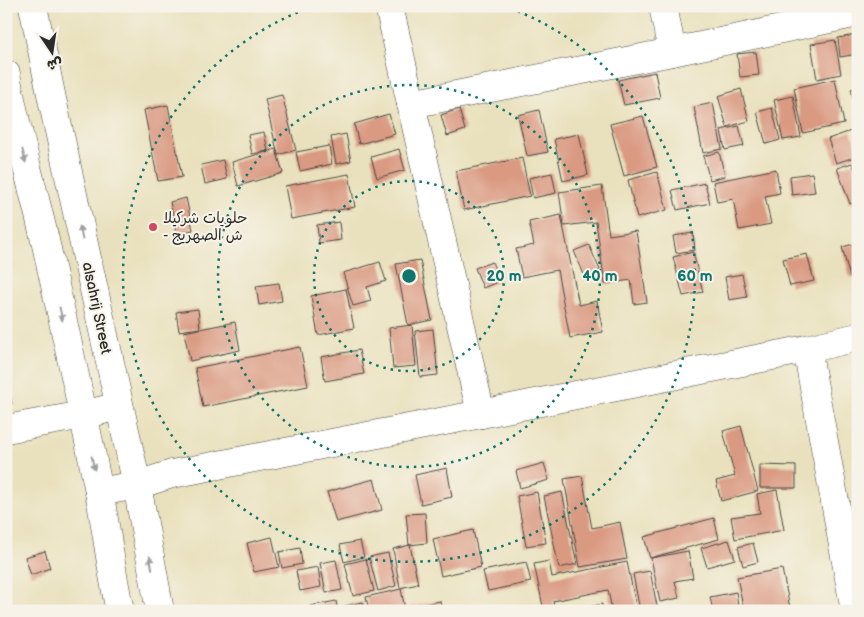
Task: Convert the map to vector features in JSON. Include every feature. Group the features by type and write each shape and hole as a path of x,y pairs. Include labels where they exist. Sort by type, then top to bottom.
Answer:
{"street":[{"name":"alsahrij Street","path":"33,6 136,485 160,611"},
{"path":"389,6 481,414"},
{"path":"663,6 672,52"},
{"path":"411,104 858,14"},
{"path":"6,74 9,106 44,232 100,492 113,579 120,611"},
{"path":"9,106 52,98"},
{"path":"100,492 136,485 172,474 807,349 858,337"},
{"path":"807,349 855,611"},
{"path":"6,429 83,415 119,406"}],"building":[{"path":"855,35 858,54 840,57 838,38"},
{"path":"835,40 841,74 817,79 811,44"},
{"path":"756,52 759,75 740,77 737,54"},
{"path":"655,72 660,98 624,105 618,80"},
{"path":"835,79 844,124 803,133 794,88"},
{"path":"858,87 858,114 857,114 851,89"},
{"path":"741,89 749,121 727,127 718,96"},
{"path":"282,95 296,150 278,155 265,99"},
{"path":"793,96 801,137 783,140 774,100"},
{"path":"713,103 722,149 703,153 694,107"},
{"path":"168,105 182,177 158,181 144,110"},
{"path":"772,108 780,140 766,144 757,112"},
{"path":"459,109 465,130 447,136 441,115"},
{"path":"539,110 548,152 527,156 518,115"},
{"path":"389,114 395,134 359,144 354,124"},
{"path":"643,116 657,167 624,176 610,124"},
{"path":"739,126 744,146 725,150 721,130"},
{"path":"851,131 858,156 836,163 828,139"},
{"path":"264,132 268,151 252,154 248,135"},
{"path":"346,134 351,161 336,164 331,137"},
{"path":"579,134 588,175 563,181 554,139"},
{"path":"329,146 332,164 300,171 296,152"},
{"path":"276,149 283,173 238,186 232,162"},
{"path":"399,149 405,170 377,178 371,157"},
{"path":"719,152 725,176 710,180 703,156"},
{"path":"522,158 530,196 464,210 456,171"},
{"path":"223,160 227,179 205,184 201,165"},
{"path":"852,163 858,178 858,201 850,204 837,168"},
{"path":"776,169 780,193 765,196 771,224 739,230 733,199 717,202 713,182"},
{"path":"657,172 667,210 637,218 628,180"},
{"path":"552,173 556,193 533,198 529,178"},
{"path":"812,173 815,192 792,195 790,176"},
{"path":"349,174 355,207 291,219 285,186"},
{"path":"705,183 710,203 677,210 672,190"},
{"path":"602,186 609,235 636,231 647,302 634,304 631,280 605,284 596,222 564,226 559,192"},
{"path":"186,198 193,230 177,234 170,202"},
{"path":"561,215 579,305 597,301 603,332 570,338 557,270 522,277 516,249 534,245 529,222"},
{"path":"339,222 341,240 319,243 317,225"},
{"path":"693,233 695,250 676,253 673,236"},
{"path":"858,243 858,276 850,278 842,247"},
{"path":"589,245 600,270 585,277 574,251"},
{"path":"693,252 703,292 683,296 673,257"},
{"path":"807,254 814,281 790,286 783,259"},
{"path":"420,260 432,320 408,325 396,264"},
{"path":"380,262 386,281 367,287 371,301 353,306 343,273"},
{"path":"492,262 500,281 483,288 475,268"},
{"path":"742,274 747,297 729,300 725,277"},
{"path":"279,283 282,301 259,305 256,286"},
{"path":"346,289 354,328 318,335 311,296"},
{"path":"198,309 200,328 179,331 176,312"},
{"path":"235,322 240,350 190,361 184,332"},
{"path":"412,325 416,366 393,368 389,328"},
{"path":"433,329 438,375 420,377 415,331"},
{"path":"300,347 308,386 203,407 195,368"},
{"path":"359,350 364,374 325,381 321,357"},
{"path":"6,377 12,404 6,405"},
{"path":"741,426 758,491 721,501 716,481 735,476 723,431"},
{"path":"544,463 549,480 520,488 516,471"},
{"path":"760,465 796,466 796,488 760,488"},
{"path":"447,468 452,497 421,504 415,475"},
{"path":"582,476 592,528 620,522 627,559 580,567 564,479"},
{"path":"374,479 382,510 336,522 327,492"},
{"path":"777,490 784,530 735,539 731,517 760,513 757,494"},
{"path":"537,492 546,543 526,546 517,496"},
{"path":"562,492 577,564 559,568 544,496"},
{"path":"425,513 427,543 409,545 406,514"},
{"path":"714,518 719,539 650,558 644,537"},
{"path":"473,530 481,567 441,576 433,539"},
{"path":"272,537 279,567 254,572 247,543"},
{"path":"729,540 735,559 707,567 701,548"},
{"path":"360,541 364,557 344,562 340,545"},
{"path":"753,543 758,562 743,566 738,547"},
{"path":"410,545 418,584 400,588 393,549"},
{"path":"300,548 302,564 282,568 279,552"},
{"path":"45,551 50,568 31,575 25,557"},
{"path":"688,551 693,578 675,581 679,598 660,602 651,558"},
{"path":"388,553 396,586 378,591 369,557"},
{"path":"366,559 374,591 353,596 345,564"},
{"path":"336,560 342,590 326,593 320,563"},
{"path":"549,561 552,577 627,562 637,611 612,611 608,590 553,601 555,611 544,611 534,564"},
{"path":"526,562 531,582 488,591 483,571"},
{"path":"318,567 321,587 300,591 296,571"},
{"path":"782,569 790,608 778,611 744,611 737,577"},
{"path":"650,571 658,611 640,611 633,574"},
{"path":"401,589 405,609 397,611 369,611 366,597"},
{"path":"736,592 739,611 713,611 710,597"},
{"path":"336,601 338,611 311,611 310,606"},
{"path":"440,601 442,611 409,611 408,607"},
{"path":"363,602 365,611 345,611 344,606"},
{"path":"602,604 603,611 572,611 572,610"}],"place":[{"name":"حلويات شركيلا - ش الصهريج","path":"153,227"}]}
